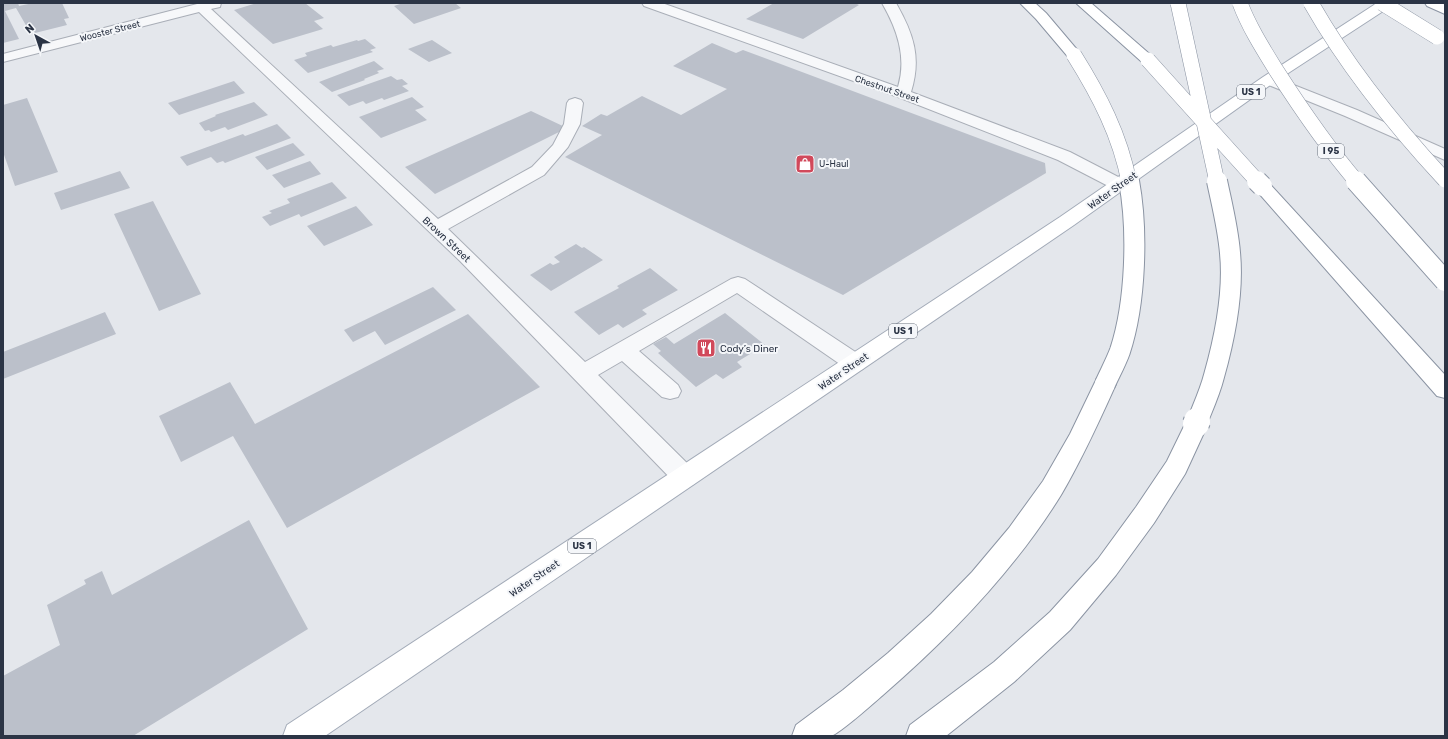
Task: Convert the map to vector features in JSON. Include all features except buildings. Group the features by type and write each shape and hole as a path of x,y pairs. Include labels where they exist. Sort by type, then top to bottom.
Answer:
{"main road":[{"path":"807,736 837,714 900,661 953,611 996,564 1038,510 1068,462 1092,418 1119,351 1128,320 1135,223 1124,158 1108,115 1074,55 1046,21 1027,3"},
{"path":"1083,3 1148,60 1445,390"},
{"path":"922,736 998,677 1021,656 1060,620 1107,567 1145,515 1176,467 1196,424 1214,377 1224,334 1230,292 1230,254 1225,218 1178,3"},
{"name":"I 95","path":"1240,3 1261,45 1288,91 1327,146 1380,209 1445,282"},
{"path":"1311,3 1335,45 1370,95 1396,127 1445,180"},
{"path":"1382,3 1441,40"},
{"name":"Water Street","path":"298,736 856,363 1120,185 1268,80 1386,3"},
{"path":"1432,3 1445,10"}],"street":[{"name":"Chestnut Street","path":"649,3 903,94 1064,156 1120,185"},
{"path":"890,3 903,30 909,56 909,75 903,94"},
{"name":"Wooster Street","path":"3,58 209,5"},
{"name":"Brown Street","path":"209,5 583,373 685,477"},
{"path":"1268,80 1351,113 1445,155"},
{"path":"436,228 538,171 560,146 572,124 575,103"},
{"path":"583,373 738,284 856,363"},
{"path":"624,350 670,391"}],"place":[{"name":"U-Haul","path":"805,164"},
{"name":"Cody’s Diner","path":"706,348"}]}
